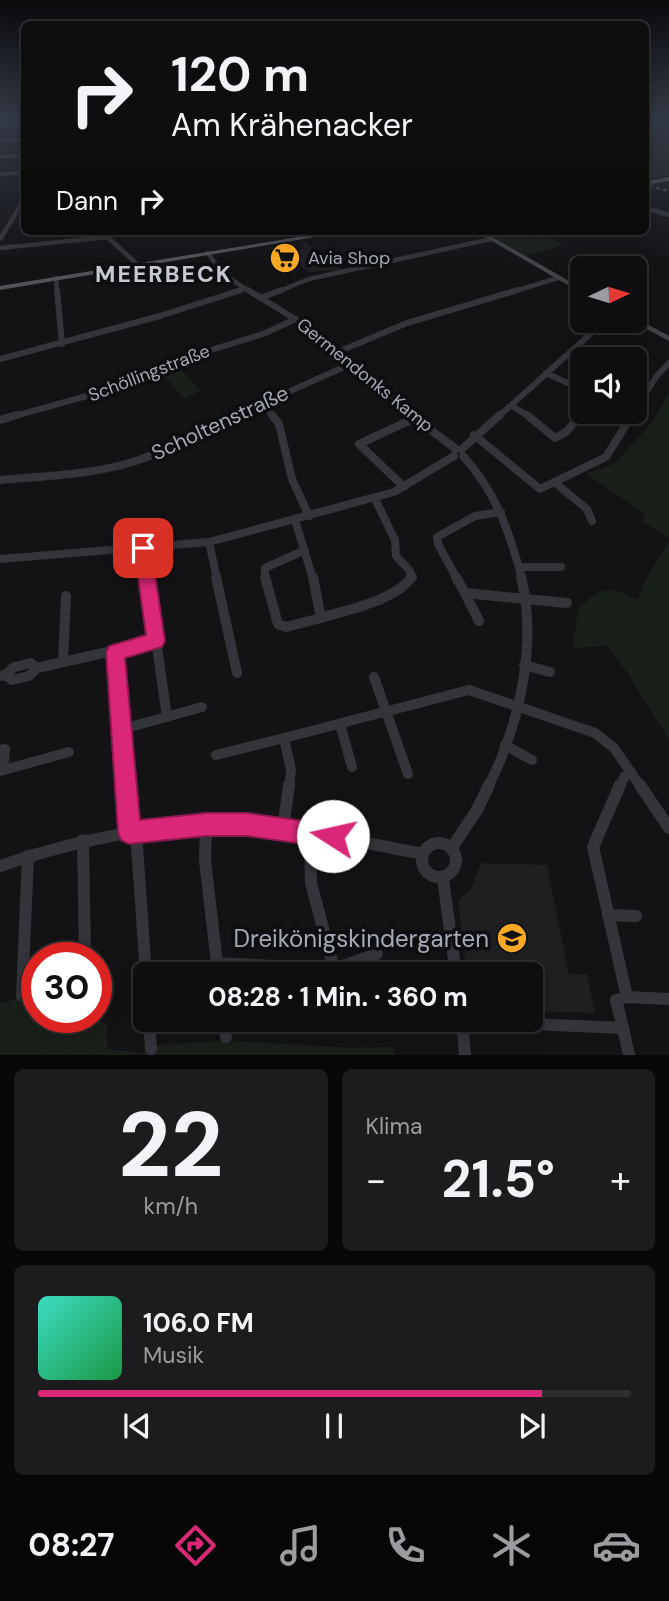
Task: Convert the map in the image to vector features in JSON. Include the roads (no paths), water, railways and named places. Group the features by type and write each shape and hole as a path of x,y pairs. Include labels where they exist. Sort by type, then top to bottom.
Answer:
{"main road":[{"path":"649,182 669,179"},
{"path":"0,288 323,235"},
{"path":"484,235 570,285"},
{"path":"648,328 669,339"}],"street":[{"path":"0,174 21,173"},
{"path":"0,239 21,205"},
{"path":"649,209 669,215"},
{"path":"0,220 13,219"},
{"path":"106,235 138,265"},
{"path":"0,248 108,237"},
{"path":"261,298 309,279 491,239"},
{"name":"Germendonks Kamp","path":"208,253 219,270 244,289 296,319 340,351 459,453 486,483 501,512 519,567 525,599 527,625 520,705 490,787 451,849"},
{"path":"56,278 62,344"},
{"path":"340,351 407,323 558,278"},
{"path":"0,359 62,344 244,289"},
{"name":"Schöllingstraße","path":"0,419 130,384 198,354 263,334 296,319"},
{"path":"0,559 209,542 375,499 404,487 459,453 474,435 512,406 591,333"},
{"name":"Scholtenstraße","path":"0,480 82,473 132,463 186,441 261,402 353,363"},
{"path":"474,435 540,489 606,457 656,377 669,363"},
{"path":"546,373 570,384"},
{"path":"261,402 279,424 292,479 309,516"},
{"path":"512,406 555,438 573,424"},
{"path":"404,487 359,444 415,418"},
{"path":"554,482 587,509 593,521"},
{"path":"305,550 265,568 278,625 286,627 360,606 405,584 412,578 410,571 396,556 395,540 375,499"},
{"path":"479,621 438,544 437,537 475,516 501,512"},
{"path":"295,520 321,618"},
{"path":"209,542 237,673"},
{"path":"143,548 167,717"},
{"path":"519,567 561,566"},
{"path":"465,593 567,603"},
{"path":"62,662 66,596"},
{"path":"3,675 14,667 31,663 37,668 156,641"},
{"path":"116,652 145,962"},
{"path":"524,665 550,672"},
{"path":"374,677 408,774"},
{"path":"216,755 469,690 520,705 595,733 614,748 669,828"},
{"path":"123,729 202,707"},
{"path":"340,724 352,767"},
{"path":"283,828 290,770 284,738"},
{"path":"505,745 532,760"},
{"path":"0,750 5,748 2,770 69,752"},
{"path":"626,997 593,847 624,777 631,772"},
{"path":"0,866 83,840 206,825 247,824 310,831 423,854"},
{"path":"206,825 205,861 216,962"},
{"path":"310,831 307,851 309,876 332,962"},
{"path":"83,840 85,942"},
{"path":"435,842 443,843 451,849 455,859 454,869 443,878 428,872 423,854 427,846 435,842"},
{"path":"24,942 28,856"},
{"path":"443,878 454,962"},
{"path":"608,915 636,916"},
{"path":"354,962 377,954"},
{"path":"629,1055 616,1000 626,997 669,999"},
{"path":"543,1025 622,1028"},
{"path":"150,1032 151,1049"},
{"path":"225,1032 226,1037"},
{"path":"463,1032 465,1055"}],"railway":[{"path":"649,186 669,191"}],"place":[{"name":"Avia Shop","path":"285,258"},
{"name":"Dreikönigskindergarten","path":"512,938"}],"district":[{"name":"MEERBECK","path":"164,274"}]}
